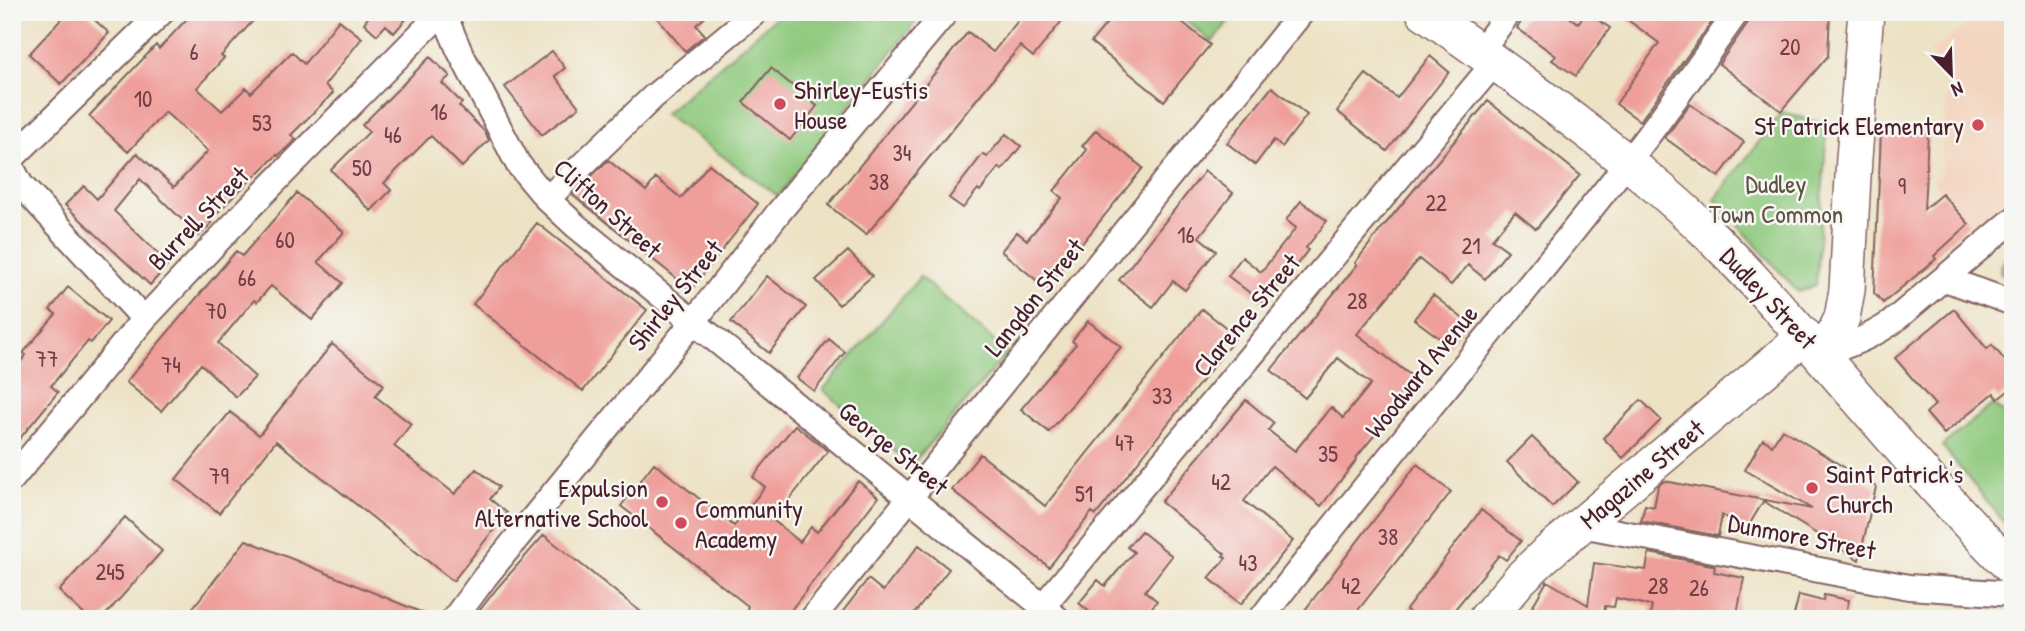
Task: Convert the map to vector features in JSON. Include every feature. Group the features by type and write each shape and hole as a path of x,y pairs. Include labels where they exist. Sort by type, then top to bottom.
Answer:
{"main road":[{"name":"Dudley Street","path":"1424,12 1628,162 1713,238 1813,346 1968,524 2013,569"},
{"name":"Magazine Street","path":"1486,619 1520,579 1581,525 1813,346 1833,337 1842,318 1847,290 1866,12"}],"street":[{"path":"12,158 162,12"},
{"name":"Clifton Street","path":"443,12 459,50 518,164 547,199 576,226 694,321"},
{"name":"Burrell Street","path":"12,479 144,319 248,209 443,12"},
{"path":"547,199 653,97 756,12"},
{"name":"Shirley Street","path":"454,619 779,212 946,12"},
{"name":"Langdon Street","path":"812,619 1302,12"},
{"name":"Clarence Street","path":"1050,612 1488,57 1509,12"},
{"name":"Woodward Avenue","path":"1261,619 1334,523 1628,162 1737,12"},
{"path":"12,168 21,185 144,319"},
{"path":"1813,346 1874,334 1945,279 2013,220"},
{"path":"1945,279 2013,303"},
{"name":"George Street","path":"694,321 1050,612"},
{"name":"Dunmore Street","path":"1581,525 1909,587 2013,594"}],"shaded area":[{"name":"St Patrick Elementary","path":"1983,12 2013,12 2013,193 1971,229 1934,184 1935,179 1940,178 1948,72 1930,52"}],"green space":[{"path":"782,12 923,12 778,196 664,114"},
{"path":"1176,12 1236,12 1212,42"},
{"name":"Dudley Town Common","path":"1782,112 1827,125 1816,285 1798,292 1715,199"},
{"path":"2013,253 2013,282 2006,279 2000,271 2004,260"},
{"path":"920,277 1008,353 911,465 823,390"},
{"path":"1992,405 2013,419 2013,514 2004,522 1942,446"}],"building":[{"path":"68,12 86,12 109,33 61,84 29,54"},
{"path":"193,12 261,12 221,56 224,58 197,88 222,111 246,88 251,93 292,52 304,64 339,20 362,38 325,85 333,93 291,135 296,139 209,221 212,223 199,236 140,179 114,211 169,264 150,285 65,205 84,186 97,199 137,153 174,187 208,151 165,112 128,152 89,116 156,45 159,49"},
{"path":"372,12 412,12 394,33 386,25 377,35 364,23"},
{"path":"652,12 711,12 696,25 705,35 685,51"},
{"path":"1025,12 1069,12 1033,57 1020,46 866,235 828,205 968,32 993,52"},
{"path":"1116,12 1170,12 1210,45 1164,101 1091,42"},
{"path":"1528,12 1562,12 1578,23 1587,12 1610,28 1576,76 1552,60 1556,56 1517,28"},
{"path":"1617,12 1719,12 1640,121 1616,104 1659,43"},
{"path":"1752,12 1830,12 1828,56 1781,111 1719,64 1749,21"},
{"path":"552,51 565,68 555,76 579,107 542,135 505,87"},
{"path":"1430,56 1449,72 1387,151 1337,111 1366,74 1397,98"},
{"path":"430,57 450,76 442,83 462,103 459,106 484,131 489,140 462,167 431,136 384,183 391,190 371,211 331,170 369,132 362,125"},
{"name":"Shirley-Eustis House","path":"771,68 817,106 790,140 743,102"},
{"path":"1272,87 1307,115 1282,147 1274,140 1255,165 1227,143"},
{"path":"1488,101 1580,175 1536,229 1515,212 1492,239 1508,251 1485,279 1468,265 1451,285 1419,259 1357,334 1418,381 1321,506 1272,466 1244,501 1293,541 1241,604 1209,578 1226,558 1223,556 1225,554 1161,502 1246,400 1274,423 1268,430 1295,451 1331,407 1343,418 1371,384 1338,358 1305,398 1271,370 1357,265 1355,263 1382,228"},
{"path":"1690,104 1744,142 1719,177 1665,138"},
{"path":"1096,130 1143,168 1046,288 1001,251 1017,232 1027,240 1062,198 1054,191 1087,150 1082,146"},
{"path":"1881,132 1928,134 1924,209 1942,194 1969,224 1934,256 1936,259 1883,303 1874,293"},
{"path":"1006,134 1021,146 1002,170 999,167 963,208 949,198 983,154 987,157"},
{"path":"608,160 646,191 656,178 681,198 709,164 758,204 691,290 573,195"},
{"path":"1205,171 1233,193 1199,237 1216,251 1185,290 1173,281 1153,307 1119,280"},
{"path":"297,193 344,232 318,262 343,283 312,320 271,286 257,302 254,300 218,343 255,377 236,397 201,364 161,411 126,382 236,251 242,256"},
{"path":"1301,201 1327,221 1284,281 1281,279 1263,303 1228,276 1242,257 1261,272 1296,228 1286,220"},
{"path":"537,223 647,310 583,391 473,304"},
{"path":"848,251 872,276 839,305 816,280"},
{"path":"767,276 806,307 769,353 731,322"},
{"path":"68,287 109,321 91,343 88,341 51,386 58,392 12,448 12,373 26,355 23,353 56,314 50,310"},
{"path":"1433,295 1467,322 1449,345 1414,319"},
{"path":"1202,309 1237,336 1096,515 1092,512 1049,567 952,490 980,454 1045,506"},
{"path":"1954,309 1987,349 1992,345 2013,370 2013,387 1998,399 1994,393 1944,434 1926,413 1935,405 1895,358"},
{"path":"1088,321 1121,347 1049,432 1021,409 1076,344 1072,341"},
{"path":"829,339 845,352 814,391 797,378"},
{"path":"332,344 384,385 375,396 411,424 394,446 455,494 476,469 499,487 490,499 507,513 453,581 276,441 219,513 176,479 230,412 259,435"},
{"path":"1641,400 1661,420 1623,458 1603,438"},
{"path":"795,425 828,451 773,520 800,542 811,527 817,532 858,481 878,497 784,619 759,619 747,609 748,606 621,506 654,463 734,526 765,487 753,477"},
{"name":"Saint Patrick's Church","path":"1782,429 1876,487 1859,560 1765,502 1812,509 1745,470 1763,439 1772,445"},
{"path":"1532,437 1578,482 1552,507 1507,462"},
{"path":"1417,464 1451,492 1351,619 1298,619"},
{"path":"1664,481 1764,500 1746,530 1722,515 1718,536 1641,521 1645,505 1654,507 1658,486"},
{"path":"1481,510 1521,541 1506,560 1499,555 1447,619 1417,619 1406,610"},
{"path":"125,517 162,551 102,619 89,619 59,591"},
{"path":"1141,531 1172,556 1145,591 1157,601 1145,616 1138,611 1132,619 1098,619 1079,603 1098,580 1105,586 1134,552 1127,547"},
{"path":"544,535 650,619 473,619"},
{"path":"246,540 435,618 435,619 184,619"},
{"path":"919,545 949,569 910,619 837,619 868,579 883,591"},
{"path":"1649,553 1712,565 1715,566 1714,572 1744,578 1736,619 1705,615 1704,618 1678,613 1677,619 1649,619 1652,606 1616,598 1614,607 1605,606 1604,615 1611,619 1525,619 1547,581 1588,605 1594,563 1646,570"},
{"path":"1799,595 1823,601 1824,595 1849,600 1845,619 1793,619"}],"place":[{"name":"Shirley-Eustis House","path":"780,104"},
{"name":"St Patrick Elementary","path":"1978,125"},
{"name":"Saint Patrick's Church","path":"1812,488"},
{"name":"Expulsion Alternative School","path":"662,502"},
{"name":"Community Academy","path":"681,523"}]}
